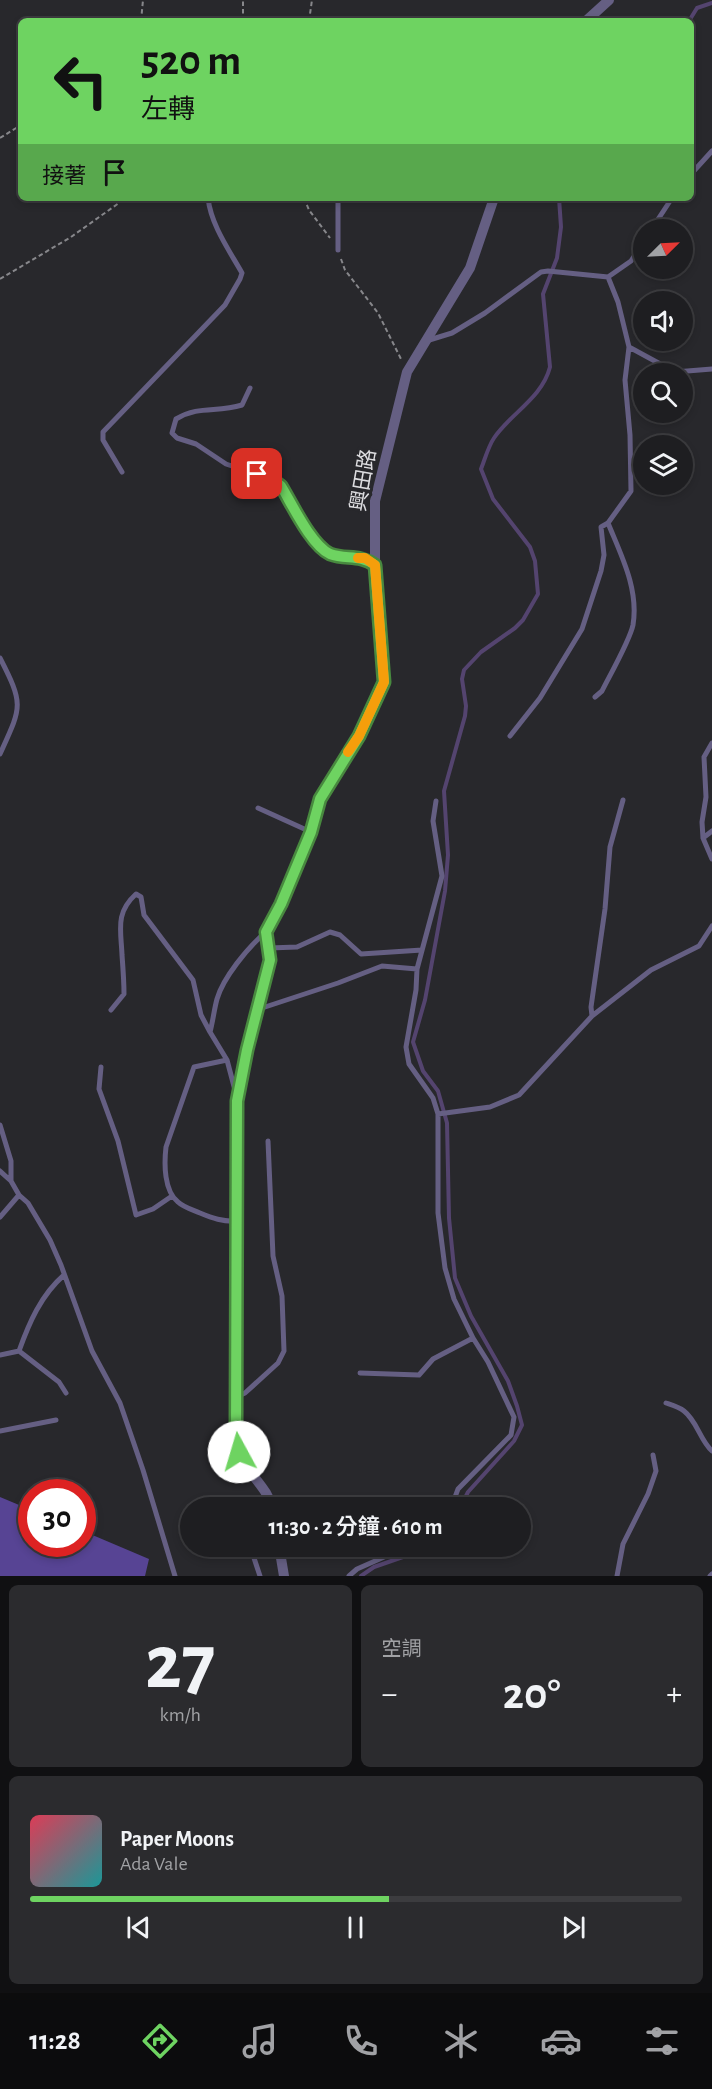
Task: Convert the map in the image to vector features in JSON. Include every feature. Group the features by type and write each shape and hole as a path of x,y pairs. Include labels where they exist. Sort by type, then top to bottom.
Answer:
{"street":[{"path":"589,18 609,0"},
{"name":"興田路","path":"266,932 281,904 311,832 320,799 359,736 384,682 375,565 375,501 407,372 470,268 493,201"},
{"path":"266,932 270,960 247,1050 237,1101 236,1436 239,1452 246,1467 267,1497"},
{"path":"281,1557 284,1576"}],"lane":[{"path":"694,171 712,151"},
{"path":"122,472 103,440 103,432 225,305 242,273 218,229 209,209 208,201"},
{"path":"338,201 338,250"},
{"path":"658,219 670,201"},
{"path":"424,342 452,333 485,313 542,272 609,277 633,258"},
{"path":"510,736 540,698 582,629 601,571 603,555 601,527 608,523 631,491 630,435 625,380 629,347 609,277"},
{"path":"629,347 675,372 712,369"},
{"path":"250,388 242,405 226,410 198,410 186,414 176,419 172,433 177,438 196,444 226,464 273,480 281,486 314,540 329,553 365,558 375,565"},
{"path":"595,697 602,692 633,627 635,604 625,564 608,523"},
{"path":"0,658 19,699 18,712 0,754"},
{"path":"712,744 704,756 706,796 702,822 703,838 712,859"},
{"path":"592,1016 591,1007 606,909 610,847 623,800"},
{"path":"436,801 433,821 442,876 417,969 416,990 406,1047 410,1064 433,1098 438,1114 438,1213 445,1268 454,1299 514,1417 511,1435 458,1489 455,1497"},
{"path":"258,808 311,832"},
{"path":"703,838 712,831"},
{"path":"111,1010 124,994 119,929 122,912 127,902 136,894 141,897 144,915 193,980 201,1015 227,1060 237,1101"},
{"path":"438,1114 490,1107 519,1095 592,1016 651,970 699,946 712,926"},
{"path":"210,1032 217,997 230,974 266,932"},
{"path":"269,948 297,947 330,932 340,934 360,954 422,950"},
{"path":"257,1010 382,966 417,969"},
{"path":"227,1060 194,1067 166,1148 165,1160 172,1196 179,1204 211,1218 237,1221"},
{"path":"102,1067 99,1089 118,1141 136,1215 153,1209 172,1196"},
{"path":"0,1125 11,1161 12,1181"},
{"path":"236,1397 244,1393 278,1363 284,1352 282,1296 273,1256 268,1141"},
{"path":"0,1170 12,1181 20,1196 28,1203 50,1240 92,1351 120,1403 175,1576"},
{"path":"0,1217 20,1196"},
{"path":"19,1351 42,1300 52,1285 64,1275"},
{"path":"360,1373 419,1375 433,1359 473,1338"},
{"path":"0,1355 19,1351 59,1382 66,1393"},
{"path":"666,1403 684,1411 690,1417 707,1447 712,1451"},
{"path":"0,1431 56,1420"},
{"path":"617,1576 623,1544 648,1494 656,1471 653,1455"},
{"path":"254,1557 260,1576"},
{"path":"349,1576 357,1569 384,1557"}],"path":[{"path":"141,18 143,0"},
{"path":"243,0 243,18"},
{"path":"309,18 312,0"},
{"path":"0,137 18,127"},
{"path":"0,279 71,237 122,201"},
{"path":"304,201 338,250 345,270 378,313 407,372"}],"shaded area":[{"path":"0,1497 18,1505 18,1557 96,1557 96,1537 149,1559 145,1576 0,1576"}],"waterway":[{"path":"691,18 697,8 712,3"},
{"path":"466,1497 514,1441 522,1425 508,1381 471,1316 455,1278 449,1218 447,1123 438,1091 423,1071 413,1042 425,1000 445,891 448,855 444,791 465,716 466,706 462,679 464,670 481,652 523,620 538,594 535,561 530,547 493,499 481,469 494,438 540,388 550,367 543,294 557,258 561,227 559,201"},
{"path":"361,1576 374,1567 403,1557"}],"slow traffic":[{"path":"348,752 359,736 384,682 375,565 365,558 358,558"}],"route":[{"path":"239,1452 236,1436 237,1101 247,1050 270,960 266,932 281,904 311,832 320,799 359,736 384,682 375,565 365,558 329,553 314,540 281,486 257,474"}]}
